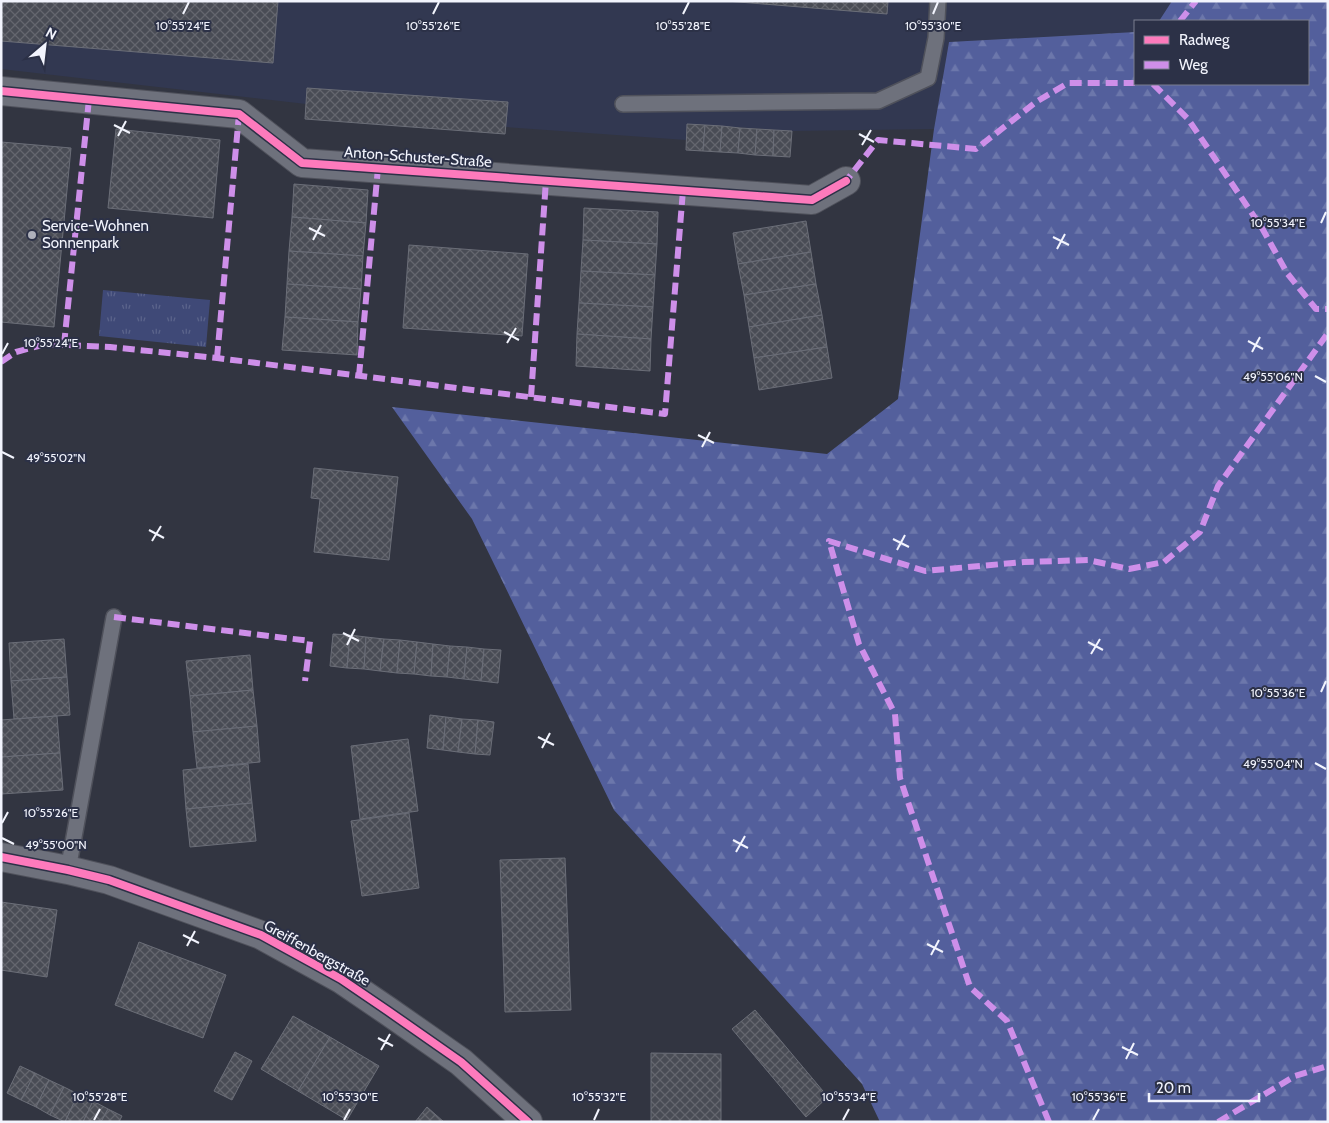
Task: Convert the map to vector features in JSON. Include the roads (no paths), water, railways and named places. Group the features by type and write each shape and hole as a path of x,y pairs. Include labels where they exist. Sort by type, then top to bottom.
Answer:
{"street":[{"name":"Anton-Schuster-Straße","path":"1,91 239,114 302,163 812,200 846,181"},
{"name":"Greiffenbergstraße","path":"1,857 109,880 261,936 334,974 461,1062 528,1122"}],"lane":[{"path":"623,104 878,102 928,78 936,38 938,1"},
{"path":"68,870 114,617"}],"place":[{"name":"Service-Wohnen Sonnenpark","path":"32,235"}]}
